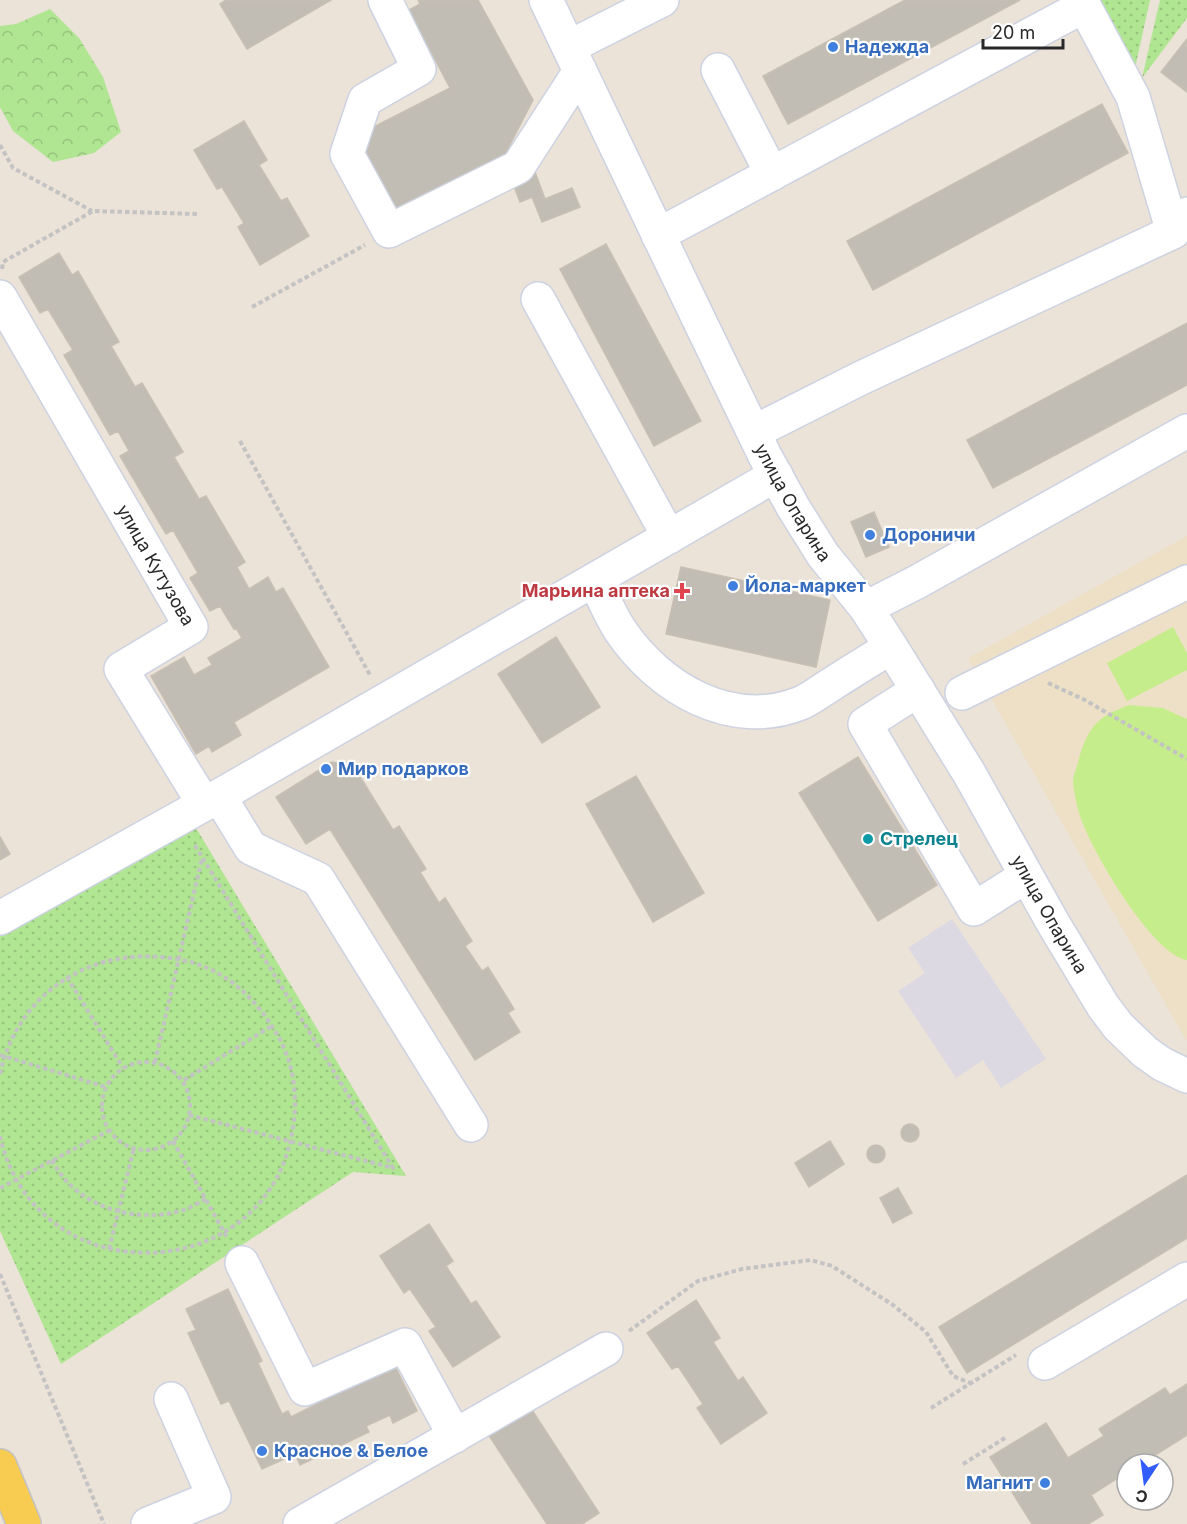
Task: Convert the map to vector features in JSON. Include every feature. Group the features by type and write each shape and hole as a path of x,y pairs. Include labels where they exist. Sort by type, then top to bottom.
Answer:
{"main road":[{"path":"0,1466 24,1524"}],"street":[{"path":"385,0 419,69 364,100 347,154 389,231 518,167 574,59 662,0"},
{"name":"улица Опарина","path":"546,0 658,235 793,507 824,555 866,608 918,690 969,773 1082,973 1118,1026 1145,1052 1162,1064 1187,1076"},
{"path":"658,235 1083,3 1133,97 1180,223 754,432"},
{"path":"718,70 772,174"},
{"name":"улица Кутузова","path":"0,297 190,627 121,669 212,800"},
{"path":"538,299 669,537"},
{"path":"866,608 928,576 1187,431"},
{"path":"0,918 212,800 776,475"},
{"path":"595,581 619,629 651,666 677,688 710,703 745,712 779,710 803,702 891,648"},
{"path":"962,693 1187,582"},
{"path":"918,690 865,724 974,909 1026,876"},
{"path":"212,800 251,849 318,879 471,1125"},
{"path":"242,1263 305,1389 405,1345 455,1436"},
{"path":"1045,1363 1187,1279"},
{"path":"300,1524 606,1349"},
{"path":"159,1523 214,1497 171,1399"}],"path":[{"path":"0,145 13,168 93,211 198,214"},
{"path":"0,276 3,262 93,211"},
{"path":"252,307 389,231"},
{"path":"240,441 384,700"},
{"path":"1015,668 1085,700 1187,759"},
{"path":"189,1115 393,1168 191,839"},
{"path":"155,1062 202,858"},
{"path":"0,1074 2,1056 17,1028 37,1001 67,977 92,965 123,957 156,955 189,961 219,974 246,993 272,1026 284,1046 293,1078 296,1111 291,1142 281,1169 267,1193 249,1214 224,1232 203,1243 176,1251 149,1254 122,1252 95,1245 70,1233 48,1218 29,1198 16,1179 0,1136"},
{"path":"67,977 123,1068"},
{"path":"183,1080 272,1026"},
{"path":"2,1056 106,1087"},
{"path":"145,1061 155,1062 173,1070 183,1080 190,1094 191,1109 187,1124 173,1141 154,1150 139,1150 125,1145 106,1125 102,1111 103,1096 106,1087 117,1072 123,1068 145,1061"},
{"path":"0,1188 110,1130"},
{"path":"173,1141 242,1263"},
{"path":"109,1249 134,1148"},
{"path":"52,1160 58,1172 75,1189 91,1200 118,1211 136,1215 160,1214 181,1211 206,1200"},
{"path":"606,1349 698,1281 742,1269 811,1260 832,1266 893,1305 926,1332 953,1376 970,1383 931,1408"},
{"path":"0,1274 104,1524"},
{"path":"963,1464 1005,1438"}],"shaded area":[{"path":"1187,536 1187,1040 1186,1040 968,658"},
{"path":"952,919 1046,1059 1001,1088 983,1060 956,1078 898,991 925,973 908,948"}],"green space":[{"path":"1086,0 1150,0 1131,86"},
{"path":"1160,0 1187,0 1187,18 1142,78"},
{"path":"50,9 79,38 103,77 121,132 94,153 53,162 13,131 0,107 0,26 16,24"},
{"path":"1173,627 1187,653 1187,670 1127,701 1107,663"},
{"path":"1129,705 1163,708 1187,719 1187,960 1173,954 1158,941 1126,901 1088,836 1076,801 1073,780 1079,758 1091,730 1109,714"},
{"path":"193,823 406,1176 353,1172 61,1364 0,1231 0,934"}],"building":[{"path":"226,0 331,0 247,49 220,4"},
{"path":"418,0 478,0 533,100 500,164 398,216 356,136 450,88 409,10 420,4"},
{"path":"905,0 1020,0 788,124 763,76"},
{"path":"1187,39 1187,92 1161,72"},
{"path":"1102,104 1128,153 873,290 847,241"},
{"path":"244,121 267,160 259,165 281,201 287,198 309,236 260,265 238,227 244,223 222,187 217,189 194,150"},
{"path":"535,172 545,199 572,188 580,207 542,222 532,197 520,202 512,181"},
{"path":"606,244 701,421 654,446 560,269"},
{"path":"59,253 72,275 78,271 119,342 111,346 135,387 142,383 183,452 174,457 199,499 206,496 245,562 237,567 249,589 268,577 276,592 283,588 329,667 234,722 241,735 212,752 209,746 196,754 151,676 184,657 194,675 212,665 208,658 242,638 220,606 210,611 190,578 198,573 173,530 166,534 120,456 129,451 118,431 110,435 64,355 73,350 48,309 40,313 19,277"},
{"path":"1187,323 1187,385 993,488 967,440"},
{"name":"Дороничи","path":"874,512 889,547 866,557 851,522"},
{"path":"681,567 830,600 816,667 666,634"},
{"path":"556,637 600,707 542,743 498,674"},
{"name":"Стрелец","path":"858,757 937,885 878,921 799,793"},
{"path":"332,762 354,767 393,830 399,826 426,869 420,872 439,903 445,898 472,941 465,946 482,971 488,967 514,1009 508,1013 520,1032 475,1060 330,829 306,844 276,797"},
{"path":"636,776 704,893 653,922 586,804"},
{"path":"0,837 10,854 0,860"},
{"path":"910,1124 916,1127 919,1133 916,1139 910,1142 904,1139 901,1133 904,1127"},
{"path":"830,1141 844,1164 809,1187 795,1163"},
{"path":"876,1145 882,1148 885,1154 882,1160 876,1163 870,1160 867,1154 870,1148"},
{"path":"1187,1175 1187,1238 967,1373 939,1327"},
{"path":"898,1188 912,1213 893,1223 880,1198"},
{"path":"429,1224 453,1261 446,1266 471,1304 476,1301 500,1337 453,1367 429,1331 436,1327 410,1289 404,1293 380,1256"},
{"path":"228,1289 262,1361 258,1363 282,1414 288,1411 291,1417 323,1401 321,1396 393,1362 417,1411 393,1423 390,1415 366,1426 369,1432 300,1465 295,1454 262,1469 229,1401 221,1404 188,1333 196,1330 186,1309"},
{"path":"696,1300 720,1338 713,1342 738,1381 743,1377 767,1413 721,1444 697,1408 703,1404 678,1366 672,1369 647,1333"},
{"path":"1187,1384 1187,1435 1160,1452 1115,1452 1115,1480 1091,1495 1103,1515 1088,1524 1032,1524 990,1457 1046,1423 1068,1458 1104,1436 1099,1429 1165,1388 1170,1395"},
{"path":"530,1407 599,1513 582,1524 547,1524 488,1434"}],"place":[{"name":"Надежда","path":"833,47"},
{"name":"Дороничи","path":"870,535"},
{"name":"Йола-маркет","path":"733,586"},
{"name":"Марьина аптека","path":"682,591"},
{"name":"Мир подарков","path":"326,769"},
{"name":"Стрелец","path":"868,839"},
{"name":"Красное & Белое","path":"262,1451"},
{"name":"Магнит","path":"1045,1483"}]}
